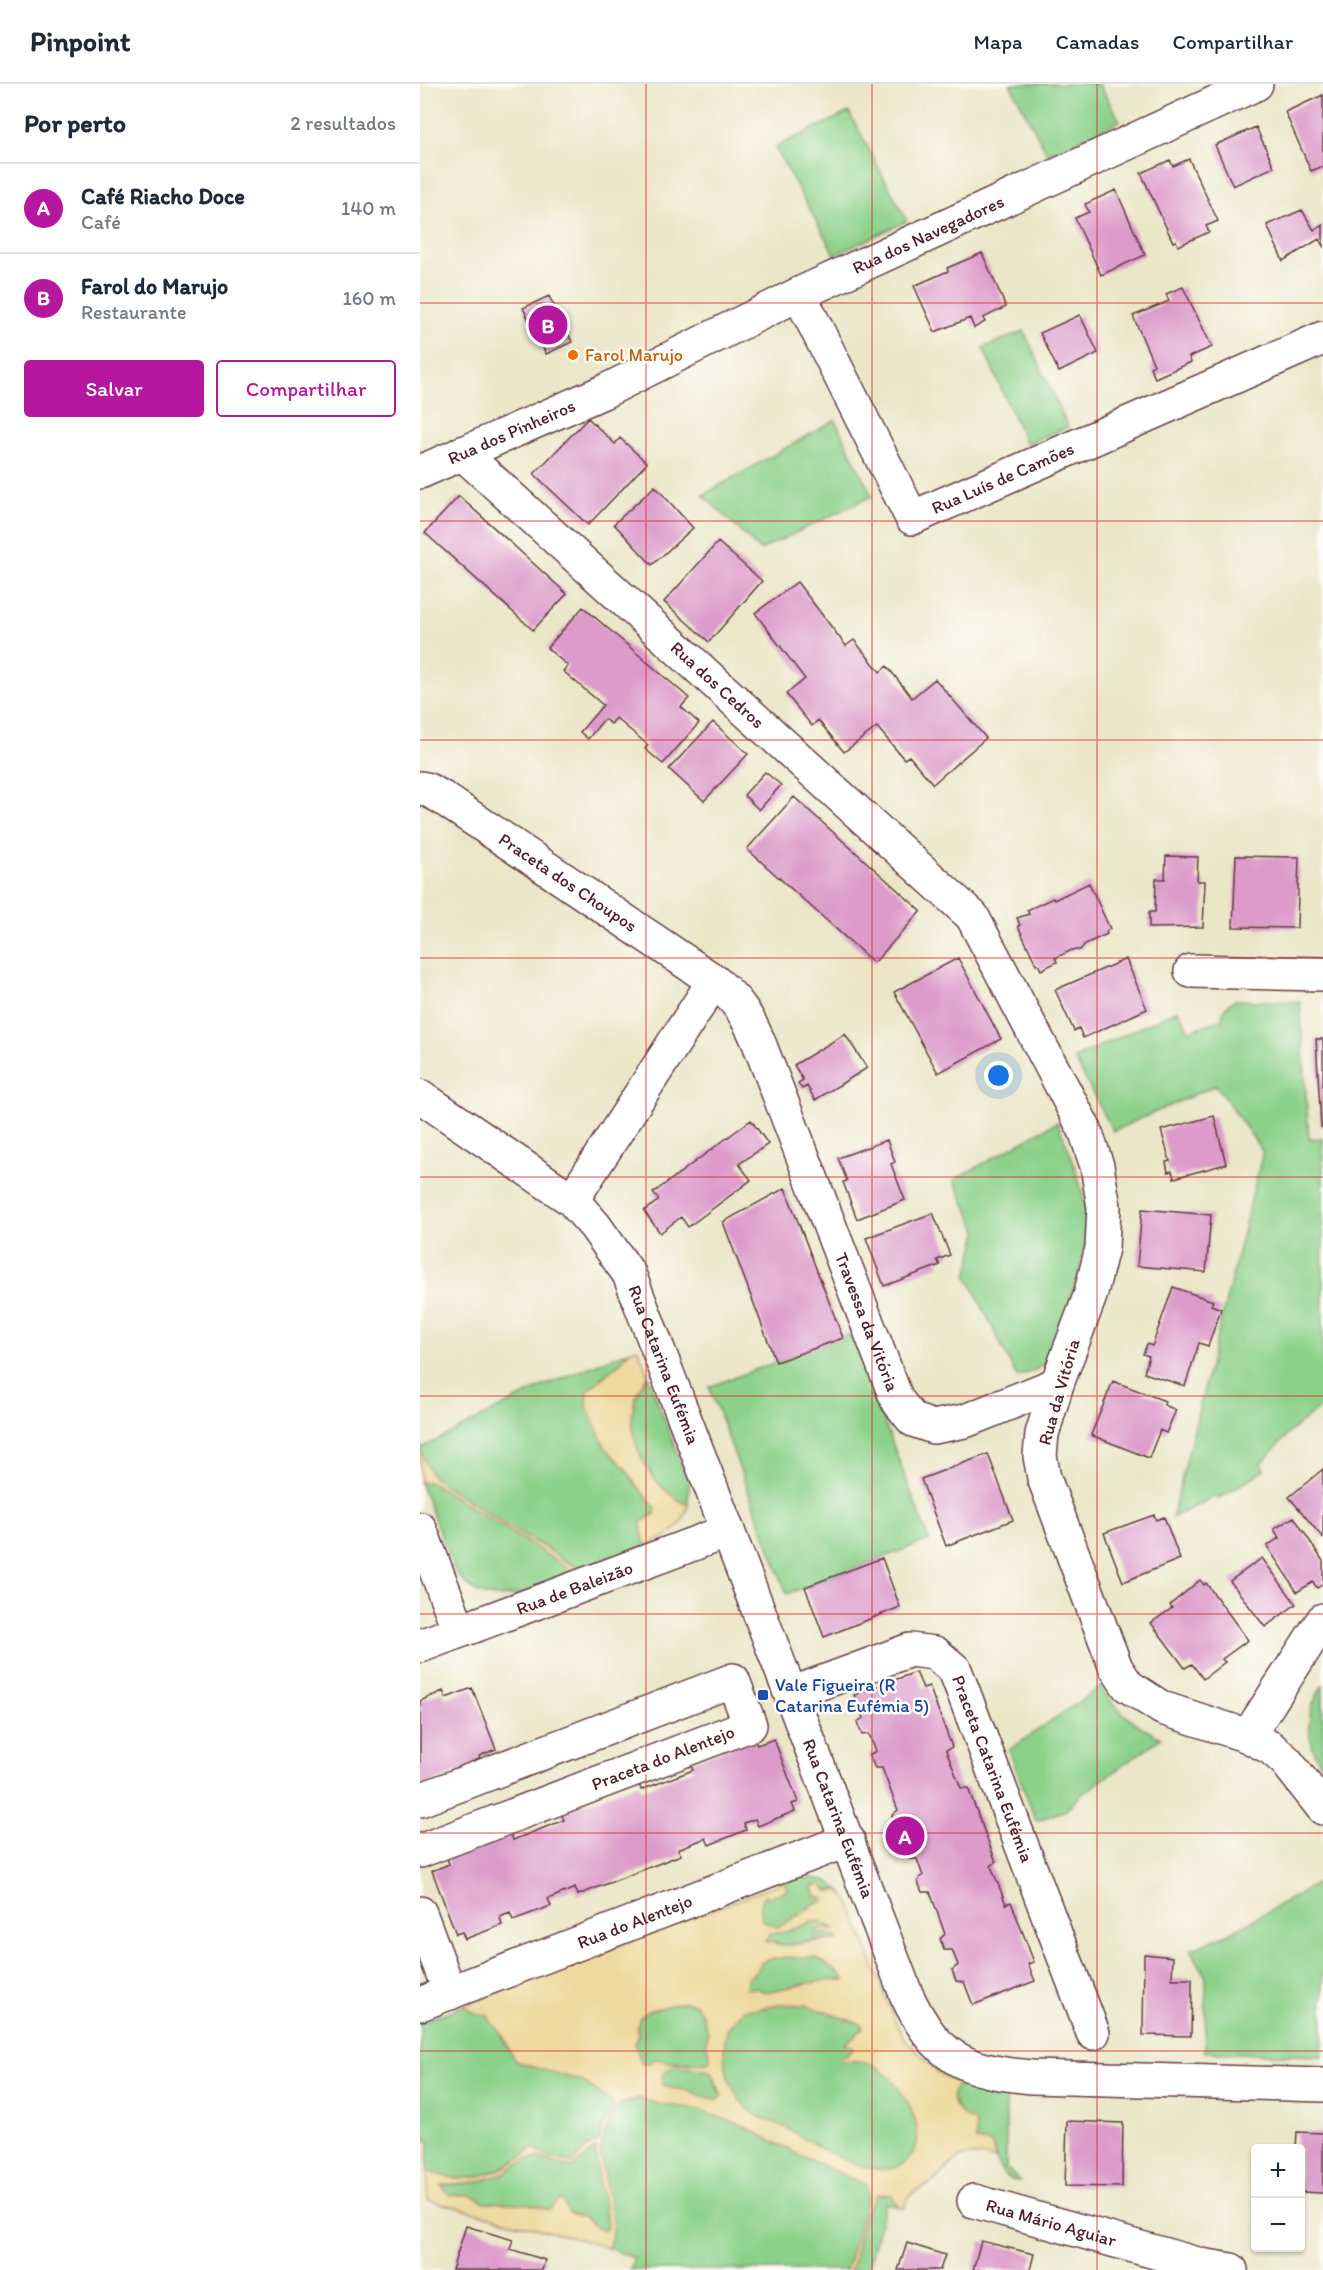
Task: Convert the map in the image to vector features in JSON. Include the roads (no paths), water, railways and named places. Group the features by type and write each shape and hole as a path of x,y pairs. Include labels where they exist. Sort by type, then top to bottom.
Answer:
{"street":[{"name":"Rua dos Navegadores","path":"603,392 800,294 1256,84"},
{"name":"Rua Luís de Camões","path":"800,294 912,518 1323,338"},
{"name":"Rua dos Pinheiros","path":"420,472 603,392"},
{"name":"Rua dos Cedros","path":"462,453 972,916"},
{"name":"Praceta dos Choupos","path":"420,788 441,797 714,981 738,1003 749,1020 772,1077"},
{"name":"Rua da Vitória","path":"972,916 1068,1094 1085,1130 1097,1167 1104,1207 1102,1248 1090,1296 1057,1384 1042,1434 1041,1456 1044,1478 1116,1668 1128,1686 1161,1708 1248,1736 1271,1748 1286,1761 1323,1808"},
{"path":"1191,971 1323,974"},
{"path":"420,1096 572,1200 714,981"},
{"name":"Travessa da Vitória","path":"772,1077 897,1400 913,1420 933,1427 965,1421 1057,1384"},
{"name":"Rua Catarina Eufémia","path":"572,1200 595,1226 629,1274 906,1994 918,2020 942,2050 979,2070 1002,2075 1323,2085"},
{"path":"420,1529 459,1630"},
{"name":"Rua de Baleizão","path":"420,1646 728,1531"},
{"path":"1248,1736 1323,1620"},
{"name":"Praceta Catarina Eufémia","path":"791,1694 910,1650 935,1653 955,1670 1093,2033"},
{"name":"Praceta do Alentejo","path":"420,1800 733,1680 750,1725 420,1851"},
{"name":"Rua do Alentejo","path":"420,2004 848,1840"},
{"path":"420,1913 450,1993"},
{"name":"Rua Mário Aguiar","path":"974,2201 1211,2268"}],"place":[{"name":"Farol do Marujo","path":"548,325"},
{"name":"Farol Marujo","path":"573,355"},
{"name":"Vale Figueira (R Catarina Eufémia 5)","path":"763,1695"},
{"name":"Café Riacho Doce","path":"905,1836"}]}
